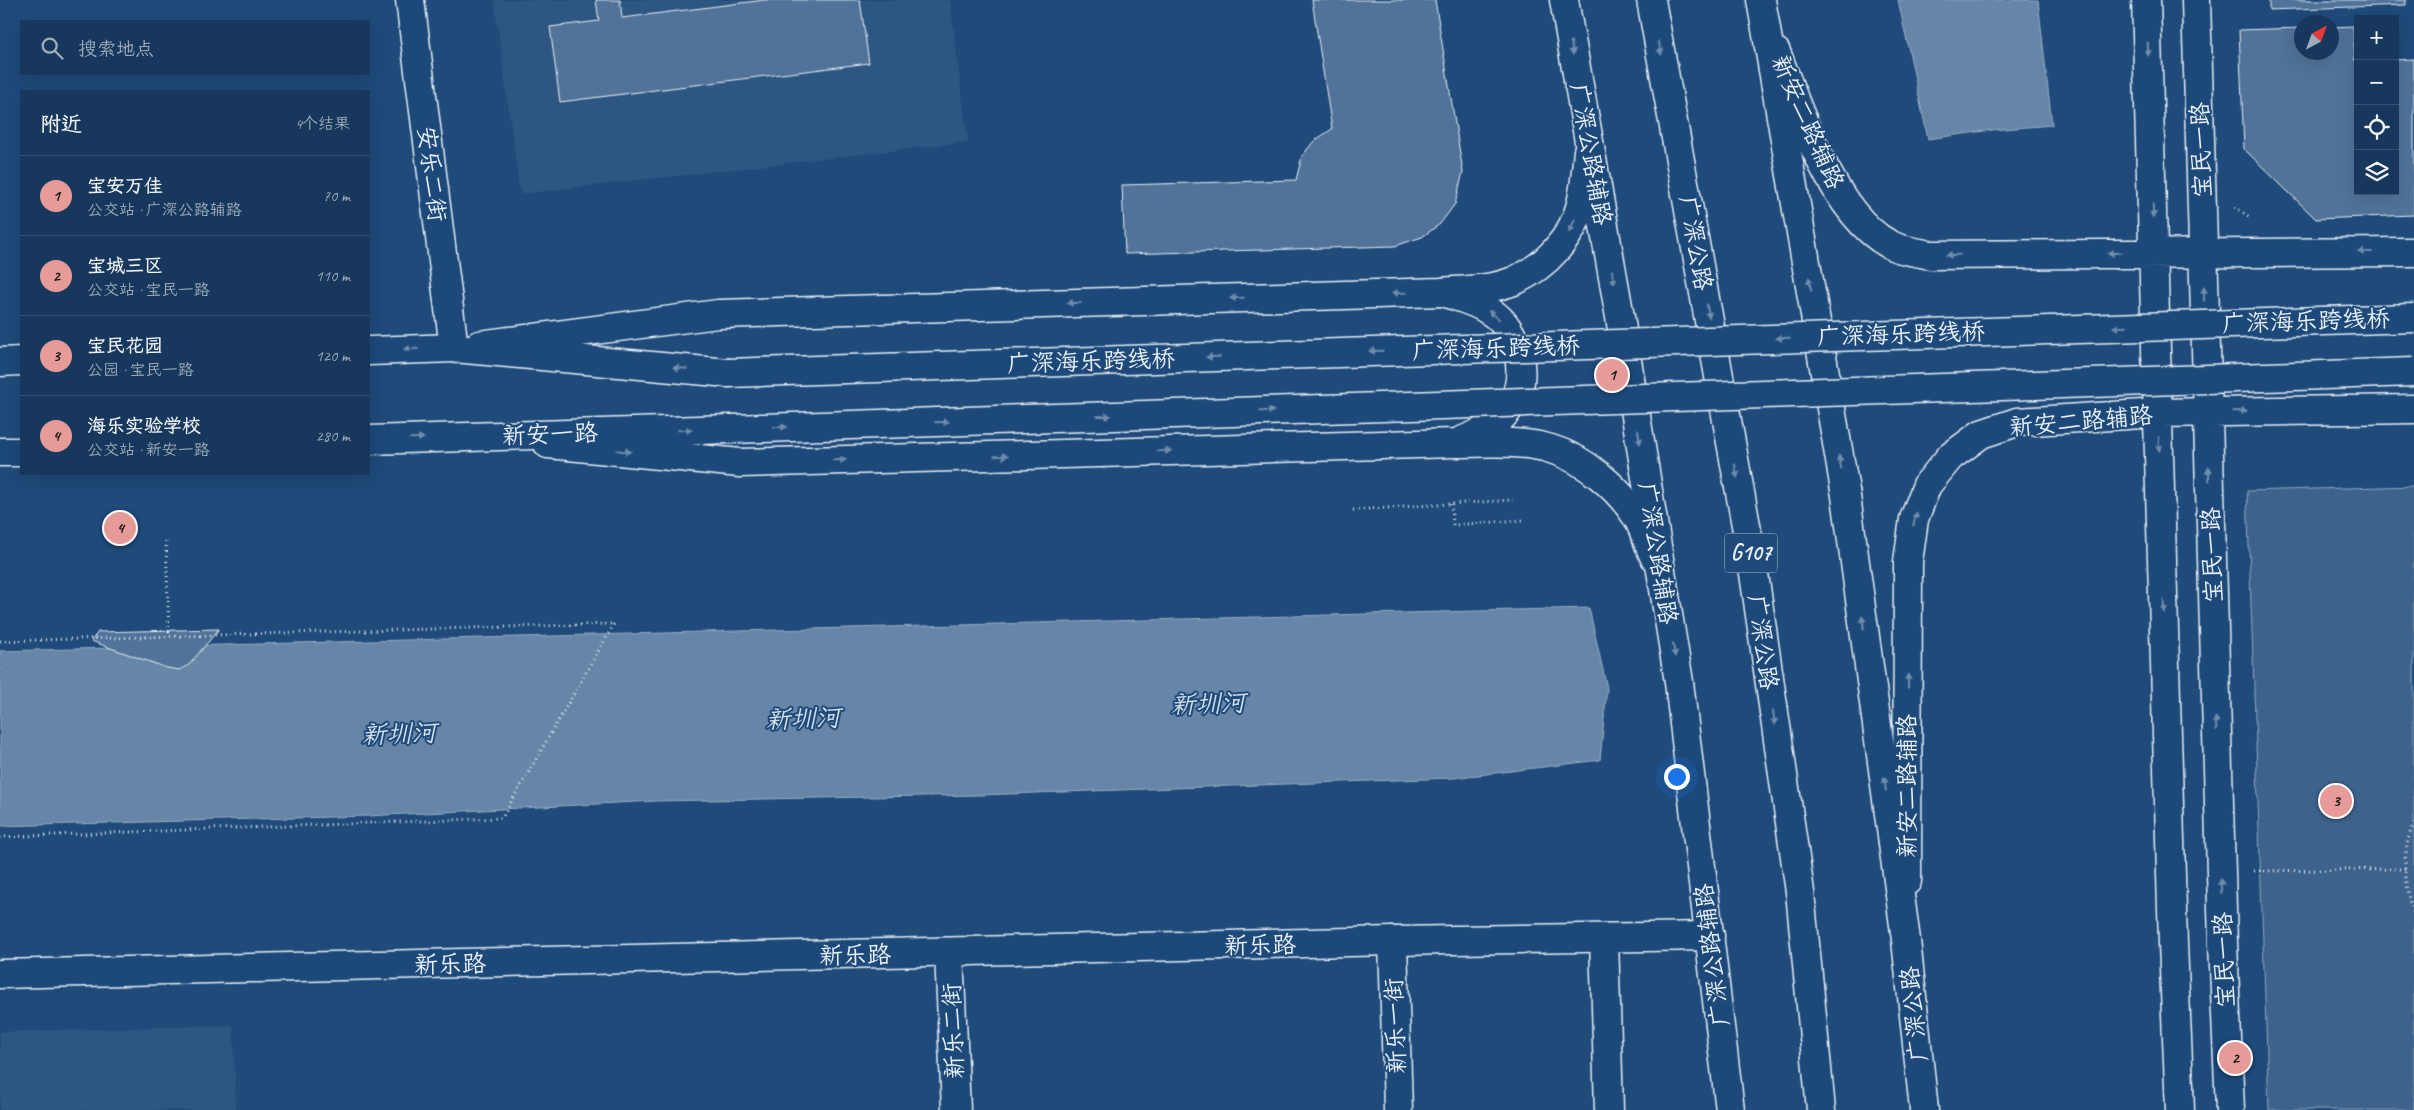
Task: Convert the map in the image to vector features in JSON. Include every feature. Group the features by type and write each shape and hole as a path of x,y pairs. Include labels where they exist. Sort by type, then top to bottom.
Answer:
{"main road":[{"name":"安乐二街","path":"410,0 454,348"},
{"name":"广深公路辅路","path":"1564,0 1679,682 1730,1110"},
{"name":"广深公路","path":"1651,0 1751,553 1800,892 1821,1110"},
{"name":"宝民一路","path":"2146,0 2173,934 2180,1110"},
{"name":"宝民一路","path":"2196,0 2222,933 2230,1110"},
{"name":"广深公路","path":"1763,12 1846,496 1906,940 1924,1110"},
{"name":"新安二路辅路","path":"1763,12 1818,156 1842,199 1870,231 1896,248 1931,255 2414,252"},
{"path":"370,350 454,348 718,314 1441,292 1484,288 1516,280 1540,264 1556,250 1570,233 1581,205 1589,145"},
{"path":"1441,292 1472,301 1492,312 1507,326 1516,346 1522,368 1520,387 1511,406 1497,422 1479,434 1455,443"},
{"name":"广深海乐跨线桥","path":"454,348 728,373 2414,318"},
{"path":"0,362 20,361"},
{"name":"新安一路","path":"370,440 2414,372"},
{"name":"新安二路辅路","path":"1906,940 1908,562 1914,519 1927,486 1950,456 1981,434 2017,422 2158,413 2414,408"},
{"path":"471,436 740,463 1455,443 1514,443 1551,449 1588,466 1613,488 1638,518 1662,578"},
{"path":"0,452 20,452"},
{"name":"新乐路","path":"0,974 1393,941 1710,936"},
{"path":"1604,938 1609,1110"},
{"name":"新乐一街","path":"1393,941 1398,1110"},
{"name":"新乐二街","path":"949,953 956,1110"}],"path":[{"path":"1353,510 1512,500"},
{"path":"1450,504 1453,525 1523,520"},
{"path":"166,541 169,636"},
{"path":"0,641 614,624 502,818 0,837"},
{"path":"2414,823 2408,842 2405,869 2408,896 2414,915"},
{"path":"2247,871 2405,869"}],"shaded area":[{"path":"494,0 950,0 968,142 520,194"},
{"path":"2414,486 2414,1110 2269,1110 2247,491"},
{"path":"233,1025 236,1110 0,1110 0,1032"}],"water":[{"path":"1898,0 2038,0 2052,125 1992,130 1928,139"},
{"name":"新圳河","path":"1589,608 1607,688 1600,760 1454,778 980,795 655,801 368,816 0,826 0,651"}],"building":[{"path":"596,0 620,0 622,18 765,0 860,0 869,63 560,102 550,27 599,21"},
{"path":"1312,0 1435,0 1463,172 1455,204 1440,224 1422,237 1395,246 1125,254 1122,185 1296,180 1302,156 1314,141 1332,129"},
{"path":"2269,0 2406,0 2406,5 2269,10"},
{"path":"2353,26 2354,195 2399,195 2399,60 2414,59 2414,215 2316,219 2244,149 2239,30 2294,28 2294,60 2339,60 2339,27"},
{"path":"219,629 189,665 179,670 167,668 91,641 98,632"}],"place":[{"name":"宝安万佳","path":"1612,375"},
{"name":"海乐实验学校","path":"120,528"},
{"name":"宝民花园","path":"2336,801"},
{"name":"宝城三区","path":"2235,1058"}]}
